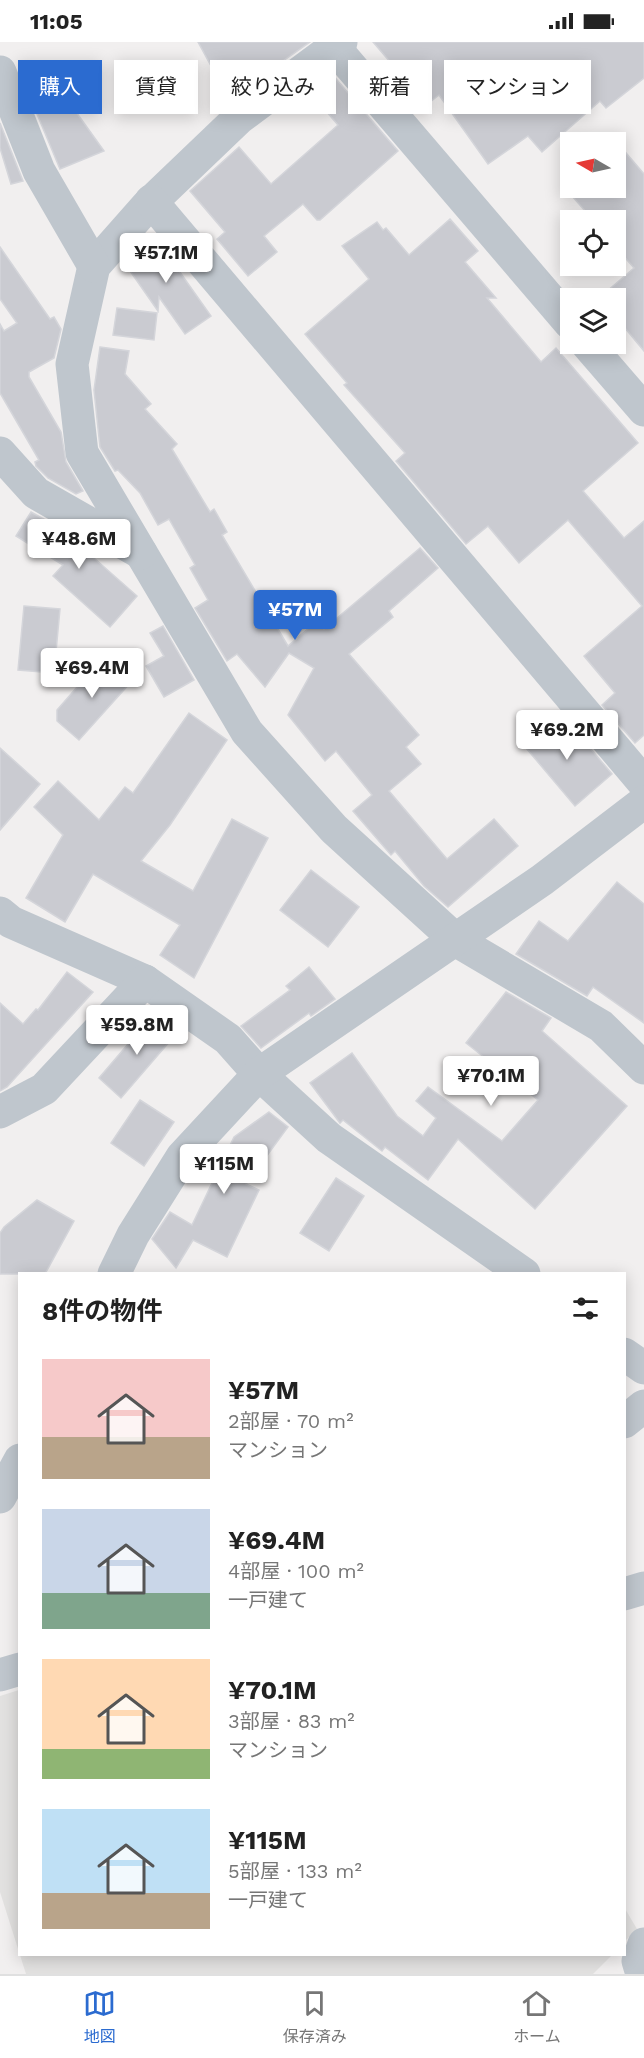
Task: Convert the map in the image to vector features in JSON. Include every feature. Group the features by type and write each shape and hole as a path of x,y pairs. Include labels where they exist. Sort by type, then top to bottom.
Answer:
{"street":[{"path":"560,311 338,45 238,118 151,201 94,266 72,364 82,453 143,554 168,602 247,732 334,829 457,941 601,1026 644,1068"},
{"path":"0,72 39,171 94,266"},
{"path":"151,201 644,783"},
{"path":"596,354 644,410"},
{"path":"0,453 36,493 143,554"},
{"path":"115,1272 133,1235 182,1157 259,1074 457,941 644,802"},
{"path":"0,913 11,922 145,981 228,1039 259,1074 329,1138 521,1272"},
{"path":"0,1112 44,1089 145,981"},
{"path":"626,1355 644,1368"},
{"path":"626,1420 644,1406"},
{"path":"0,1497 18,1464"},
{"path":"626,1593 644,1588"},
{"path":"0,1675 18,1670"},
{"path":"642,1974 638,1961 644,1944"}],"shaded area":[{"path":"18,1690 18,1949 0,1892 0,1696"},
{"path":"626,1910 637,1929 626,1940"},
{"path":"20,1956 611,1956 593,1974 26,1974"}],"building":[{"path":"198,42 310,42 284,60 210,60 210,64"},
{"path":"373,42 644,42 644,78 606,108 600,101 591,109 591,60 444,60 444,102 439,95 432,100 432,60 388,60"},
{"path":"336,79 348,93 348,114 366,114 398,151 320,220 317,220 303,204 264,236 277,252 248,276 217,239 225,232 190,191 239,147 271,184 338,125 329,114 336,114"},
{"path":"37,114 77,114 104,151 60,169"},
{"path":"452,114 585,114 565,132 560,132 560,136 542,152 528,136 488,164"},
{"path":"0,123 23,181 11,184 0,148"},
{"path":"626,153 644,174 644,351 626,329 626,288 611,288 634,268 626,259 626,210 584,210 574,198 626,198"},
{"path":"450,219 478,251 465,262 496,298 487,298 541,362 556,348 638,443 583,491 624,538 644,521 644,735 635,743 602,705 615,693 584,656 642,606 568,520 519,563 488,526 466,544 396,461 405,453 344,385 347,383 305,334 369,279 342,246 377,222 383,230 386,228 409,255"},
{"path":"156,236 175,258 172,261 211,316 185,334 159,297 158,311 123,261"},
{"path":"0,247 50,319 54,317 61,329 54,358 29,372 29,377 61,432 66,462 83,491 76,494 48,478 36,466 35,462 39,460 0,393 0,324 4,331 17,323 0,299"},
{"path":"117,308 157,313 154,340 113,335"},
{"path":"100,347 129,351 125,374 151,404 145,409 177,444 172,449 210,512 214,509 227,532 222,535 288,646 317,621 324,629 420,548 438,568 389,611 393,617 349,654 419,735 406,747 421,764 389,791 447,859 494,819 518,846 448,907 424,886 395,851 391,855 353,811 372,795 336,751 325,761 288,715 314,668 289,653 265,687 237,654 227,661 195,608 208,600 190,568 195,565 169,519 158,525 140,493 118,470 115,471 100,447 94,390"},
{"path":"31,512 60,528 137,596 110,627 53,576 63,565 16,536"},
{"path":"24,606 60,609 54,673 18,670"},
{"path":"163,626 194,680 164,697 146,666 164,656 150,633"},
{"path":"99,662 110,662 131,682 79,740 57,721 57,710"},
{"path":"189,713 227,740 170,825 141,861 193,891 232,819 268,838 194,978 160,955 180,925 93,874 65,922 26,898 63,835 34,807 58,781 99,820 125,787 133,793"},
{"path":"549,719 564,737 574,729 612,774 575,806 521,742"},
{"path":"0,748 40,784 0,830"},
{"path":"311,870 359,907 328,947 280,910"},
{"path":"617,882 644,904 644,1023 593,987 587,996 516,954 539,921 568,941"},
{"path":"309,967 335,999 311,1016 309,1013 261,1048 241,1026 290,990 286,986"},
{"path":"67,972 93,992 7,1087 0,1091 0,1003 23,1024 36,1009 38,1010"},
{"path":"506,992 551,1018 542,1031 627,1106 535,1209 458,1139 428,1180 385,1147 382,1151 343,1120 340,1123 310,1083 352,1053 397,1116 423,1136 436,1118 416,1101 428,1087 502,1141 538,1100 466,1043"},
{"path":"153,1015 176,1034 121,1098 99,1078"},
{"path":"140,1100 174,1122 144,1166 111,1143"},
{"path":"269,1112 288,1127 246,1184 259,1190 227,1257 193,1240 176,1268 152,1239 170,1212 192,1225 234,1137"},
{"path":"336,1178 364,1196 329,1251 300,1233"},
{"path":"37,1200 74,1221 46,1272 0,1274 0,1233 4,1227"}]}
